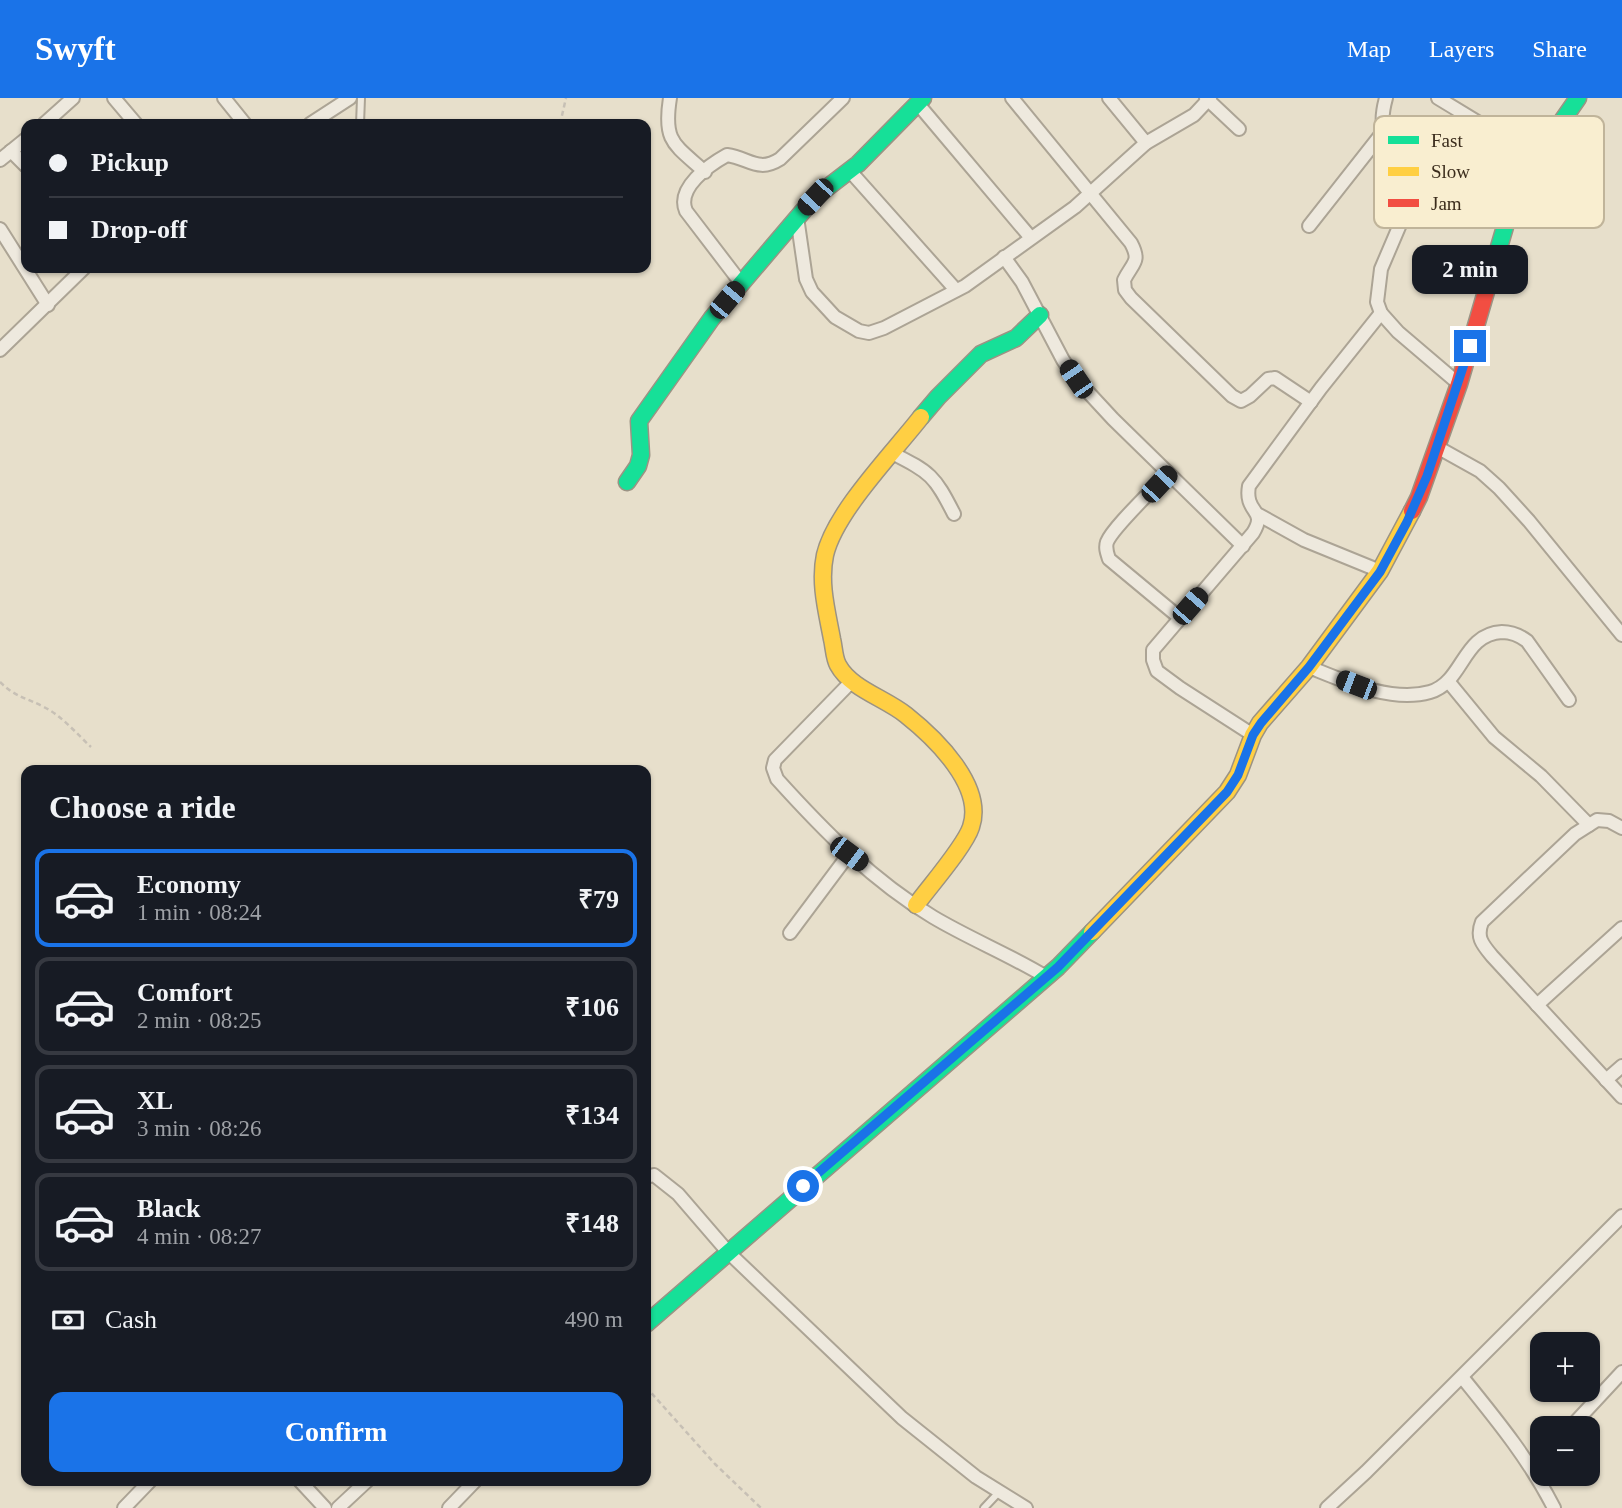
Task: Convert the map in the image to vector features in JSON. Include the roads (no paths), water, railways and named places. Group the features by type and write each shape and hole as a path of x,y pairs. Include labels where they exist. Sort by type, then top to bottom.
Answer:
{"street":[{"path":"49,119 72,98"},
{"path":"114,98 132,119"},
{"path":"224,98 241,119"},
{"path":"670,98 667,127 670,137 705,172"},
{"path":"741,283 694,223 682,202 684,193 727,155 764,166 772,164 844,98"},
{"path":"1012,98 1131,243 1137,255 1136,262 1124,279 1125,290 1232,396 1241,401 1268,379 1275,378 1311,402"},
{"path":"1109,98 1146,143"},
{"path":"1382,116 1386,98"},
{"path":"1438,98 1460,104 1477,116"},
{"path":"1566,116 1578,98"},
{"path":"317,119 346,99"},
{"path":"797,216 806,279 812,292 835,317 859,331 869,333 884,328 956,290 1004,257 1075,207 1146,143 1178,127 1194,115 1208,99 1239,129"},
{"path":"627,482 638,466 641,455 639,421 712,318 815,197 850,171 920,101 1031,238"},
{"path":"1309,226 1374,142"},
{"path":"0,160 21,143"},
{"path":"11,151 21,161"},
{"path":"850,171 956,290"},
{"path":"1399,228 1381,270 1377,302 1381,313 1398,332 1459,384"},
{"path":"651,1320 1046,977 1227,792 1238,775 1253,735 1309,667 1380,572 1419,497 1459,384 1505,228"},
{"path":"0,229 21,262"},
{"path":"1004,257 1022,282 1063,360 1076,379 1242,546"},
{"path":"28,273 48,305"},
{"path":"0,350 79,273"},
{"path":"1380,572 1304,540 1259,515 1250,506 1247,497 1249,486 1381,313"},
{"path":"916,905 972,826 969,785 951,758 905,714 852,681 837,664 822,584 822,567 831,537 843,514 938,397 969,365 988,350 1016,338 1040,315"},
{"path":"1437,447 1480,471 1507,496 1622,635"},
{"path":"892,453 930,474 939,483 954,514"},
{"path":"1168,473 1115,530 1106,550 1109,559 1180,618"},
{"path":"1253,735 1157,671 1153,650 1242,546 1259,523 1259,515"},
{"path":"1309,667 1371,690 1412,694 1428,692 1448,681 1480,638 1490,634 1510,633 1520,635 1527,641 1569,700"},
{"path":"852,681 780,752 773,768 778,779 849,854 916,905 1046,977"},
{"path":"1448,681 1494,737 1541,776 1590,825"},
{"path":"1622,828 1609,821 1597,820 1575,834 1482,922 1478,932 1492,956 1622,1097"},
{"path":"790,933 849,854"},
{"path":"1537,1005 1622,928"},
{"path":"1606,1080 1622,1066"},
{"path":"651,1176 654,1175 678,1194 727,1252 902,1418 956,1462 1026,1508"},
{"path":"1327,1508 1622,1216"},
{"path":"1581,1416 1622,1372"},
{"path":"1462,1377 1530,1460"},
{"path":"124,1508 145,1486"},
{"path":"305,1486 325,1508"},
{"path":"338,1508 362,1486"},
{"path":"449,1508 470,1486"},
{"path":"1545,1486 1554,1508"}],"lane":[{"path":"360,119 361,98"},
{"path":"984,1508 1000,1491"}]}
